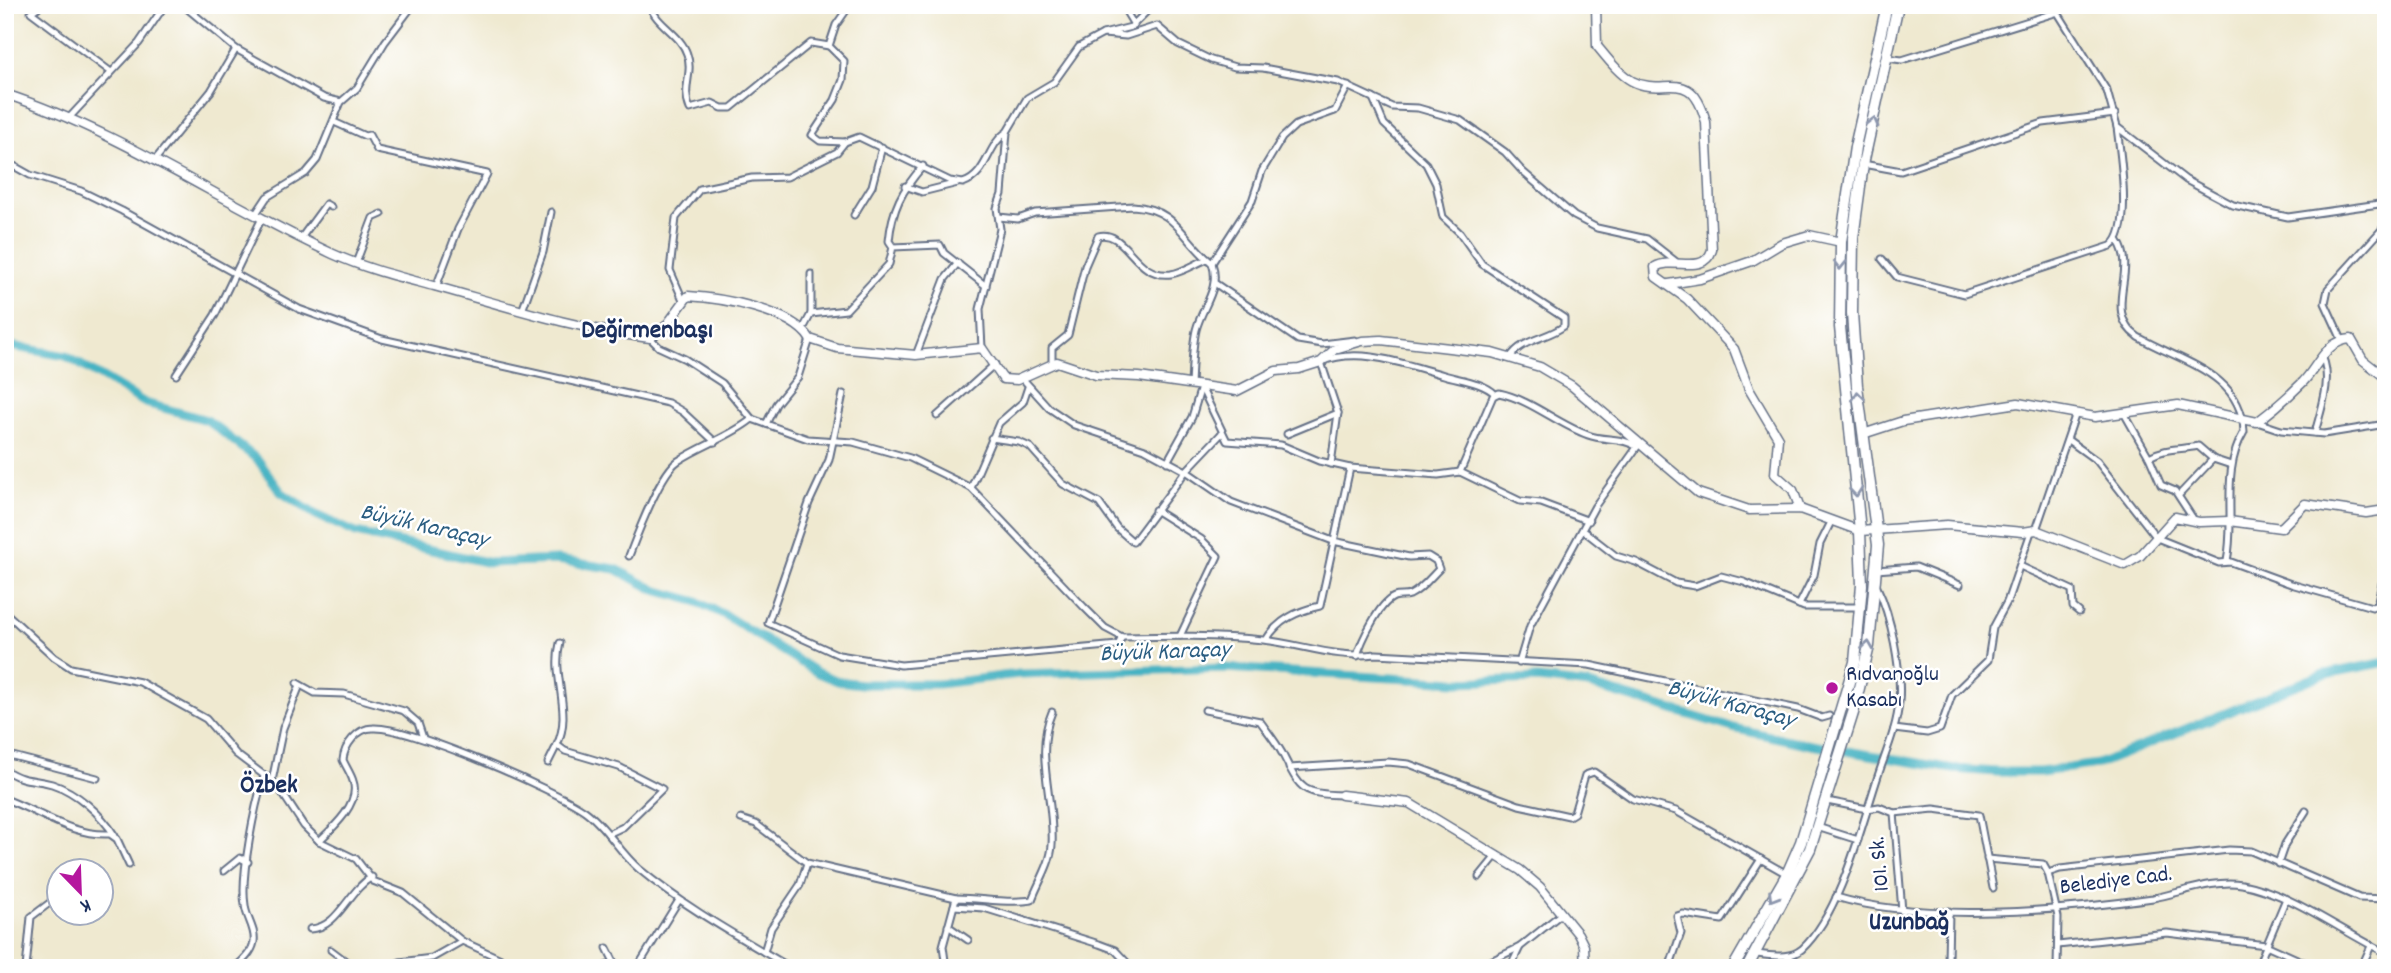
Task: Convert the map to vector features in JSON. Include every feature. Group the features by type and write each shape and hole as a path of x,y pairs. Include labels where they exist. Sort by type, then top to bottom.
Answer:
{"highway":[{"path":"1848,712 1856,662 1860,531 1840,327 1841,242 1855,147 1887,5"},
{"path":"1733,968 1787,874 1825,789 1869,646 1876,570 1876,531 1857,386 1852,280 1855,206 1898,5"},
{"path":"1747,968 1801,870 1827,801 1825,789"}],"street":[{"path":"41,5 32,12 54,32 111,72"},
{"path":"67,120 139,43 165,5"},
{"path":"183,5 236,50 324,98 341,102"},
{"path":"176,375 236,275 267,197 312,166 341,102 357,88 385,42 413,5"},
{"path":"650,5 683,44 688,56 685,92 690,109 712,103 722,108 732,107 811,43 829,46 844,61 843,80 830,110 812,135 820,141 845,142 859,137 958,183"},
{"path":"1122,5 1134,25"},
{"path":"905,186 922,192 975,177 1027,98 1054,82 1079,47 1103,34 1134,25 1153,5"},
{"path":"1597,5 1597,46 1616,69 1633,82 1644,85 1671,84 1684,88 1696,98 1702,109 1713,244 1710,257 1703,262 1664,263 1655,267 1656,277 1669,284 1726,338 1734,349 1749,389 1767,415 1778,438 1775,474 1793,490 1800,509"},
{"path":"2053,5 2103,84 2115,114 2123,225 2118,241 2126,261 2119,303 2127,328 2155,347 2197,366 2225,383 2234,394 2244,421 2244,432 2234,448 2231,465 2227,561"},
{"path":"829,46 847,6"},
{"path":"1887,58 1902,60 2058,12"},
{"path":"1103,34 1126,36 1157,26 1178,44 1212,60 1235,67 1263,68 1338,82 1392,107 1418,108 1469,125 1505,152 1523,172 1574,216 1597,228 1647,239 1679,264"},
{"path":"154,161 211,91 236,50"},
{"path":"1052,362 1052,348 1068,335 1085,266 1098,236 1107,236 1115,241 1130,251 1145,270 1156,273 1173,273 1209,261 1252,201 1262,171 1282,138 1296,125 1335,111 1348,86"},
{"path":"5,94 115,138 302,239 356,263 608,333 650,338 659,347 685,359 722,383 752,418 808,439 853,442 926,463 971,488 1098,621 1122,637 1180,636 1266,640 1303,649 1357,656 1376,654 1609,668 1798,709 1822,718 1829,716"},
{"path":"1373,97 1384,124 1426,164 1436,184 1443,217 1460,233 1482,264 1564,318 1563,326 1558,331 1523,345 1510,358"},
{"path":"1863,164 1901,171 2035,125 2067,118 2115,114"},
{"path":"334,122 365,136 369,135 377,150 487,174 458,229 436,286"},
{"path":"2117,127 2157,155 2186,180 2233,205 2288,217 2386,203"},
{"path":"1007,132 1000,229 980,309 982,348 1003,379 1022,378 1052,362 1096,375 1139,377 1237,391 1276,371 1299,369 1352,357 1373,357 1472,383 1495,394 1502,393 1523,400 1591,436 1638,444"},
{"path":"684,300 670,270 676,218 700,188 752,178 787,177 837,152 845,142"},
{"path":"855,215 872,186 882,147"},
{"path":"5,161 30,175 81,191 122,211 299,309 382,339 668,403 683,412 715,442"},
{"path":"811,314 846,310 889,264 893,247 889,241 891,217 905,186 923,166"},
{"path":"302,239 326,204 331,207"},
{"path":"999,217 1018,219 1035,212 1146,206 1170,217 1209,261 1216,284 1298,340 1322,344 1381,340 1465,348 1540,367 1572,386 1698,493 1712,500 1766,512 1800,509 1860,531 1947,526 2034,531 2125,565 2133,561 2157,538 2175,517 2211,523 2229,521 2281,528 2297,509 2312,504 2366,513 2386,510"},
{"path":"522,311 543,252 551,212"},
{"path":"356,263 373,218 382,214"},
{"path":"2342,340 2325,303 2328,289 2386,225"},
{"path":"1669,284 1709,276 1752,261 1782,243 1809,235 1841,242"},
{"path":"1882,259 1897,277 1964,294 2091,254 2118,241"},
{"path":"893,247 940,245 944,253 986,286"},
{"path":"916,355 945,279 958,263"},
{"path":"803,329 811,314 811,274"},
{"path":"1190,386 1196,331 1216,284"},
{"path":"650,338 666,326 688,296 756,307 803,329 810,339 836,348 916,355 982,348"},
{"path":"766,424 776,404 798,377 810,339"},
{"path":"2257,422 2302,382 2322,355 2342,340 2351,339 2363,360 2386,378"},
{"path":"1321,362 1335,349 1362,341"},
{"path":"2315,433 2325,394 2327,366 2322,355"},
{"path":"1321,362 1338,413 1331,464"},
{"path":"937,416 995,364"},
{"path":"1022,378 1049,408 1074,425 1144,449 1186,471 1231,502 1333,541 1409,557 1428,556 1439,564 1439,569 1412,594 1394,597 1389,602 1362,637 1357,656"},
{"path":"971,488 999,423 1023,402 1028,387"},
{"path":"1201,387 1227,441 1281,445 1331,464 1350,468 1438,475 1460,472 1520,502 1541,503 1589,521"},
{"path":"1167,462 1192,417 1201,387"},
{"path":"843,394 831,440 829,460 809,503 768,623 839,655 901,665 1028,652 1086,650 1118,645 1122,637"},
{"path":"1460,472 1495,394"},
{"path":"1863,434 1903,421 2018,403 2095,417 2178,405 2204,408 2281,430 2315,433 2338,433 2386,424"},
{"path":"1287,434 1338,413"},
{"path":"1894,729 1916,733 1940,729 1951,695 1988,660 1993,628 2007,602 2076,413"},
{"path":"2124,413 2149,457 2161,485 2173,489 2179,495 2194,520"},
{"path":"629,556 644,515 675,462 715,442 752,418"},
{"path":"991,438 1019,442 1030,447 1043,465 1063,484 1099,503 1127,540 1133,542 1186,471 1222,433"},
{"path":"2068,440 2097,461 2157,538 2219,563 2227,561 2291,584 2320,590 2336,599 2372,607 2377,605 2386,566"},
{"path":"1518,663 1530,626 1603,494 1638,444"},
{"path":"2149,457 2169,447 2186,450 2198,446 2213,459 2231,465"},
{"path":"2179,495 2213,459"},
{"path":"1266,640 1273,629 1290,616 1320,606 1350,468"},
{"path":"1155,510 1201,539 1218,556 1180,636"},
{"path":"1799,605 1814,575 1820,544 1832,520"},
{"path":"1584,531 1616,556 1636,562 1670,581 1695,586 1716,576 1727,577 1809,608 1859,607"},
{"path":"2020,566 2072,590 2073,607 2079,612"},
{"path":"1876,570 1924,568 1961,585"},
{"path":"1787,957 1802,948 1836,897 1858,840 1894,729 1900,694 1894,640 1875,582"},
{"path":"5,611 54,657 71,668 140,682 169,701 195,712 213,726 236,754 272,780 319,841 356,859 378,884 403,893 462,940 501,959 510,968"},
{"path":"548,763 564,726 564,709 556,673 561,643"},
{"path":"272,780 283,728 298,684 315,693 344,694 404,710 418,723 423,738"},
{"path":"1205,710 1260,721 1294,780 1308,792 1389,798 1409,803 1531,878 1584,946 1586,968"},
{"path":"741,819 756,824 807,863 956,898 992,898 1017,903 1032,900 1052,848 1053,821 1044,748 1046,726 1052,712"},
{"path":"319,841 347,810 354,794 355,783 343,761 344,753 360,731 370,727 384,728 423,738 546,790 584,810 637,868 679,900 792,968"},
{"path":"557,745 565,751 619,767 662,789 623,827 608,834"},
{"path":"5,754 97,778"},
{"path":"1289,768 1375,762 1409,764 1519,804 1569,816 1574,813 1585,775 1594,772 1633,799 1676,811 1787,874"},
{"path":"5,770 26,782 47,783 68,789 108,825 129,864"},
{"path":"237,967 249,954 254,941 245,906 254,812 264,776"},
{"path":"5,811 6,799 31,808 58,825 92,835 110,834 117,839"},
{"path":"1827,801 1880,807 1894,813 1934,809 1979,815 1993,888"},
{"path":"2278,864 2285,844 2306,811"},
{"name":"101. Sk.","path":"1894,813 1902,911"},
{"path":"1818,827 1858,840"},
{"path":"2048,873 2060,869 2229,850 2250,851 2352,896 2386,900"},
{"path":"1479,877 1496,856"},
{"path":"224,871 240,858 248,863"},
{"path":"1669,968 1681,933 1676,916 1683,914 1722,920 1760,859"},
{"path":"1987,859 2043,864 2048,873 2056,907 2057,968"},
{"path":"764,952 771,928 800,885 807,863"},
{"path":"310,929 320,929 328,924 363,882 372,877"},
{"name":"Belediye Cad.","path":"1836,897 1902,911 1949,911 2056,907 2153,897 2224,884 2242,884 2285,901 2384,952"},
{"path":"946,968 943,946 956,898"},
{"path":"637,968 679,900"},
{"path":"2257,968 2285,901"},
{"path":"26,968 30,917 46,905"},
{"path":"954,906 984,908 1099,944 1115,950 1132,968"},
{"path":"1949,911 1948,961 1964,964 1966,968"},
{"path":"1476,968 1520,947 1561,914"},
{"path":"948,926 968,940"},
{"path":"2058,945 2167,933 2266,945 2317,968"},
{"path":"389,968 400,962 432,958 462,940"},
{"path":"2384,952 2386,945"},
{"path":"2361,968 2371,946"},
{"path":"1510,968 1520,947"},
{"path":"600,968 617,966 607,948"},
{"path":"331,950 355,968"},
{"path":"1755,954 1787,957 1808,968"}],"waterway":[{"name":"Büyük Karaçay","path":"5,345 66,356 145,403 207,420 258,460 281,492 316,515 356,533 490,563 557,560 616,569 655,590 695,601 723,614 818,673 838,681 861,684 938,684 1019,674 1226,668 1457,682 1538,679 1589,685 1733,728 1811,745 1954,769 2040,772 2098,764 2321,675 2386,662"}],"place":[{"name":"Rıdvanoğlu Kasabı","path":"1832,688"}],"district":[{"name":"Değirmenbaşı","path":"647,331"},
{"name":"Özbek","path":"269,786"},
{"name":"Uzunbağ","path":"1909,923"}]}
